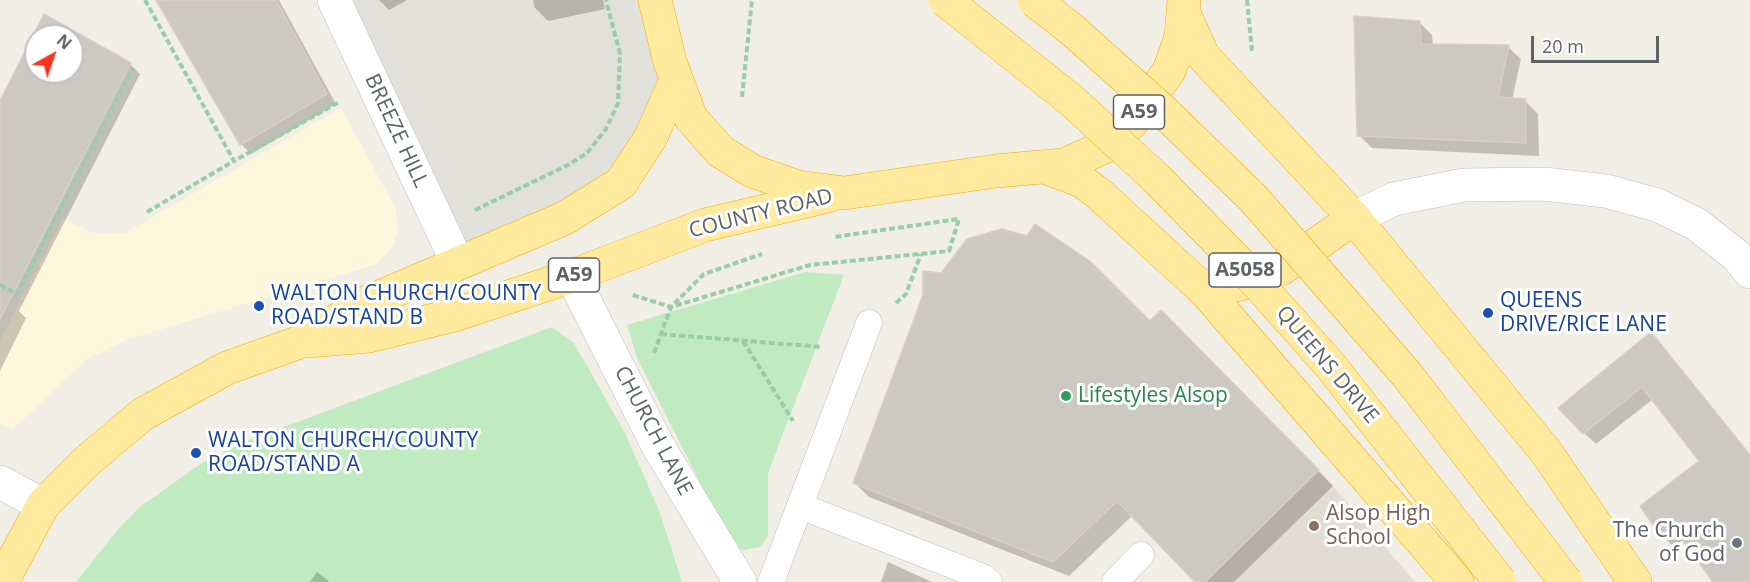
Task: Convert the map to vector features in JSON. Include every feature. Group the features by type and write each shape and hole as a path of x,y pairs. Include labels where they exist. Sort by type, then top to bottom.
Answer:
{"highway":[{"name":"A59","path":"655,0 676,80 691,118 720,151 752,171 798,188 844,193 1064,165 1109,145 1131,123 1169,71 1181,37 1184,5"},
{"name":"QUEENS DRIVE","path":"945,0 1071,100 1156,178 1239,263 1330,364 1500,582"},
{"name":"A5058","path":"1034,0 1071,29 1163,111 1261,207 1408,376 1566,582"},
{"path":"1184,5 1203,56 1354,218 1546,452 1635,582"},
{"name":"COUNTY ROAD","path":"2,582 43,505 87,461 143,414 227,368 300,342 368,302 457,262 565,218 621,183 651,137 676,80"},
{"path":"1046,166 1082,182 1099,194 1206,292 1457,582"},
{"name":"COUNTY ROAD","path":"300,342 369,336 454,315 573,276 705,225 844,193"},
{"path":"1206,292 1245,283 1281,269 1354,218"}],"street":[{"name":"BREEZE HILL","path":"334,0 457,262"},
{"path":"1354,218 1394,199 1464,184 1544,184 1605,191 1657,205 1696,224 1737,256 1750,272"},
{"name":"CHURCH LANE","path":"573,276 658,446 740,582"},
{"path":"0,482 43,505"}],"lane":[{"path":"771,582 869,323"},
{"path":"800,506 983,577 989,582"},
{"path":"1115,582 1141,555"}],"path":[{"path":"145,0 234,161"},
{"path":"440,227 568,165 587,153 606,129 618,103 620,54 606,0"},
{"path":"742,96 752,0"},
{"path":"0,285 17,294 133,68"},
{"path":"147,212 374,83"},
{"path":"766,253 704,274 671,307 810,265 950,251 959,219 832,238"},
{"path":"906,294 921,254"},
{"path":"661,334 858,351"},
{"path":"742,341 818,458"}],"shaded area":[{"path":"334,0 655,0 670,62 621,183 457,262"},
{"path":"341,108 395,207 398,231 393,246 377,264 126,340 87,359 12,430 0,424 0,341 63,218 93,233 125,233"},
{"name":"Alsop High School","path":"1319,470 1415,582 1203,582"}],"green space":[{"path":"805,272 844,275 768,473 768,537 760,547 744,550 732,546 637,358 627,325"},
{"path":"552,327 574,343 625,433 660,513 682,582 76,582 119,528 141,506 202,463 249,440"}],"building":[{"path":"156,0 276,0 327,94 240,145"},
{"path":"44,14 62,24 39,24"},
{"path":"1354,16 1420,21 1421,44 1509,45 1498,97 1526,99 1526,143 1357,136"},
{"path":"84,37 131,63 0,319 0,101 24,54 24,84 84,84"},
{"name":"Lifestyles Alsop","path":"1035,224 1091,262 1150,321 1161,310 1319,470 1205,582 1195,582 1117,501 1053,562 853,483 923,295 923,271 941,273 967,239 1002,229 1027,236"},
{"path":"1651,332 1750,455 1750,582 1713,582 1673,527 1661,537 1640,506 1699,461 1642,387 1583,434 1558,408"}],"place":[{"name":"WALTON CHURCH/COUNTY ROAD/STAND B","path":"259,306"},
{"name":"QUEENS DRIVE/RICE LANE","path":"1488,313"},
{"name":"Lifestyles Alsop","path":"1066,396"},
{"name":"WALTON CHURCH/COUNTY ROAD/STAND A","path":"196,453"},
{"name":"Alsop High School","path":"1314,526"},
{"name":"The Church of God","path":"1737,543"}]}
